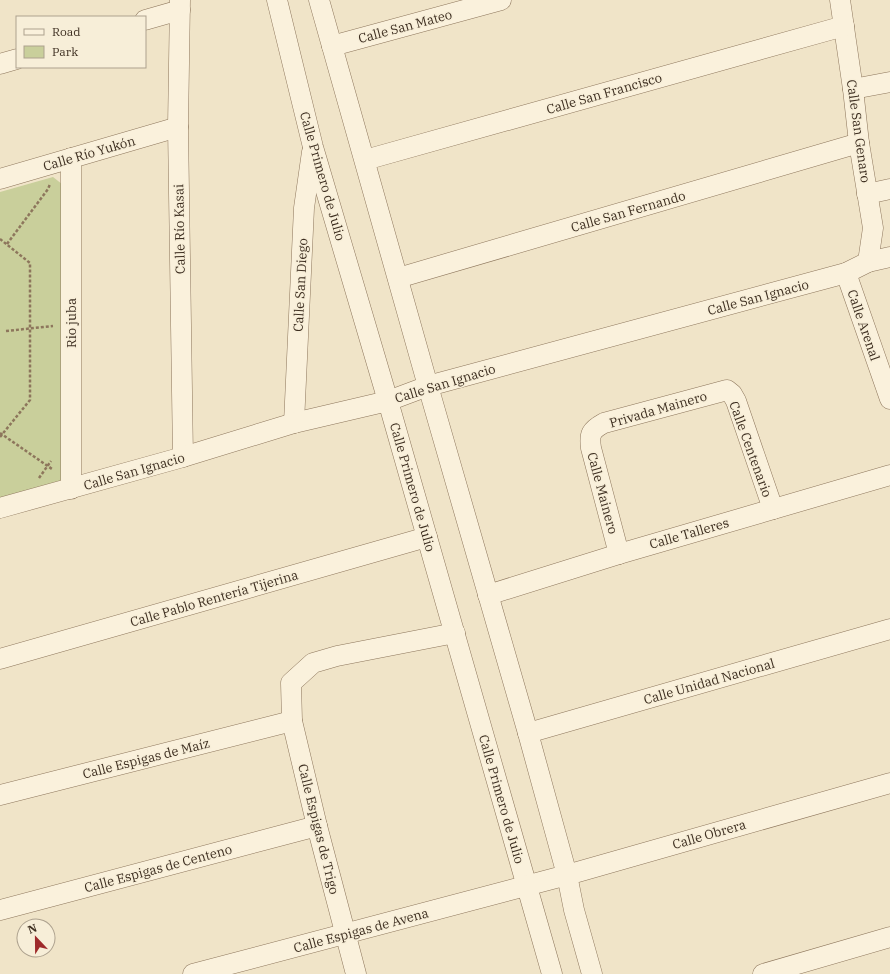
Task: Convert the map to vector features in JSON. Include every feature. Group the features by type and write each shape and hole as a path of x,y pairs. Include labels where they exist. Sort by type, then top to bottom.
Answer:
{"street":[{"name":"Calle Primero de Julio","path":"277,0 313,147 388,401 552,974"},
{"path":"319,0 528,734 567,875 574,910 592,974"},
{"name":"Calle San Mateo","path":"332,46 501,0"},
{"name":"Calle San Genaro","path":"840,0 859,143 873,228 868,262"},
{"path":"146,20 180,5"},
{"name":"Calle Río Kasai","path":"180,5 178,127 183,457"},
{"name":"Calle San Francisco","path":"365,160 844,26"},
{"path":"0,64 16,59"},
{"path":"853,89 890,82"},
{"name":"Calle Río Yukón","path":"0,179 178,127"},
{"name":"Calle San Fernando","path":"398,278 859,143"},
{"name":"Calle San Diego","path":"294,423 304,208 313,147"},
{"name":"Rio juba","path":"71,158 71,489"},
{"path":"867,194 890,189"},
{"name":"Calle San Ignacio","path":"0,508 183,457 294,423 388,401 428,386 846,273 868,262 890,257"},
{"name":"Calle Arenal","path":"846,273 890,398"},
{"name":"Privada Mainero","path":"591,433 596,428 604,424 727,390"},
{"name":"Calle Centenario","path":"727,390 732,394 736,401 773,509"},
{"name":"Calle Mainero","path":"591,433 591,448 619,554"},
{"name":"Calle Talleres","path":"488,595 619,554 890,475"},
{"name":"Calle Pablo Rentería Tijerina","path":"0,659 427,537"},
{"name":"Calle Unidad Nacional","path":"528,734 890,629"},
{"name":"Calle Espigas de Trigo","path":"356,974 317,826 292,721 291,684 313,663 338,656 455,634"},
{"name":"Calle Espigas de Maíz","path":"0,795 292,721"},
{"name":"Calle Obrera","path":"527,886 890,783"},
{"name":"Calle Espigas de Centeno","path":"0,910 317,826"},
{"name":"Calle Espigas de Avena","path":"194,974 527,886"},
{"path":"763,974 890,937"}],"path":[{"path":"7,244 48,189 50,183"},
{"path":"0,239 30,263 30,400 1,435 53,470"},
{"path":"6,331 58,325"}],"green space":[{"path":"53,177 67,188 64,480 0,499 0,192"}]}
